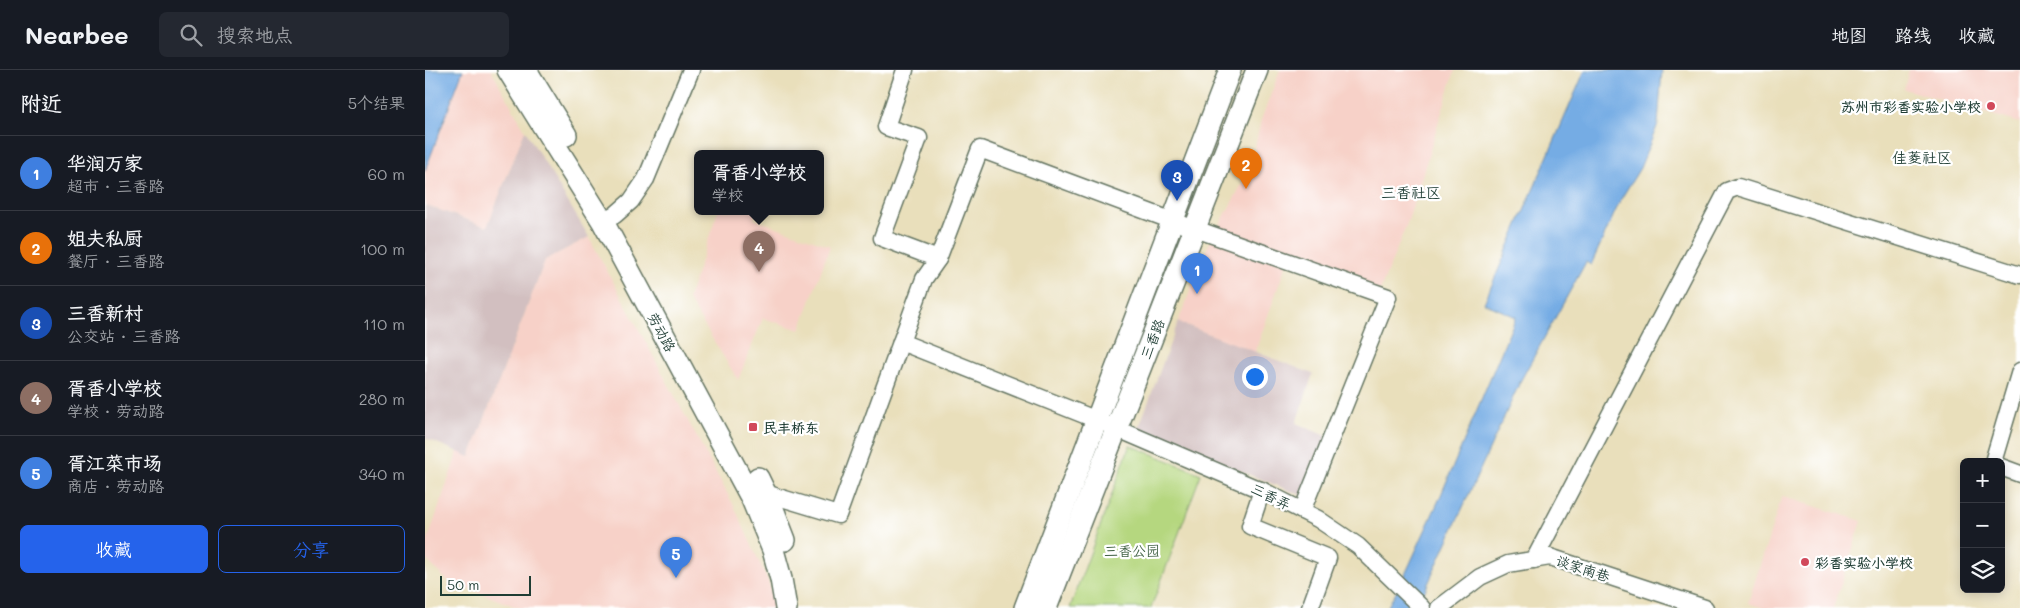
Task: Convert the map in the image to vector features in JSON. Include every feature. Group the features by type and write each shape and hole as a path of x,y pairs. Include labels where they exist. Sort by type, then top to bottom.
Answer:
{"main road":[{"name":"劳动路","path":"508,70 609,219 752,499 765,528 779,569 786,608"},
{"name":"劳动路","path":"526,70 765,492 779,525 792,564 799,608"},
{"name":"三香路","path":"1025,608 1230,70"},
{"name":"三香路","path":"1047,608 1257,70"}],"street":[{"path":"609,219 631,201 646,179 691,70"},
{"path":"905,70 886,126 919,138 882,238 938,259"},
{"path":"765,492 838,514 925,279 938,259 980,150 1388,297 1302,511"},
{"path":"1534,560 1727,191 1738,187 2020,275"},
{"name":"三香弄","path":"901,342 1097,420 1262,490 1318,519 1358,546 1422,608"},
{"path":"1994,458 2020,371"},
{"path":"2005,468 2020,474"},
{"path":"1262,490 1250,526 1328,558 1311,608"},
{"name":"谈家南巷","path":"1439,608 1480,577 1507,564 1550,557 1705,608"}],"shaded area":[{"path":"463,70 491,70 525,130 487,227 425,205 425,171"},
{"path":"1280,70 1455,70 1408,221 1378,296 1287,262 1255,352 1178,322 1206,250 1243,182 1255,147 1261,120"},
{"name":"苏州市彩香实验小学校","path":"1909,70 2020,70 2020,123 1904,89"},
{"path":"525,130 589,237 545,260 470,457 425,438 425,205 487,227"},
{"path":"717,215 755,215 754,219 830,246 800,330 763,318 738,380 688,299"},
{"path":"589,237 734,506 768,581 776,608 586,608 583,606 582,608 519,608 447,580 425,559 425,548 458,451 470,457 545,260"},
{"path":"1178,322 1313,374 1296,423 1328,437 1303,496 1138,430"},
{"name":"彩香实验小学校","path":"1782,496 1862,521 1833,608 1764,608 1748,603"}],"green space":[{"name":"三香公园","path":"1130,445 1201,474 1151,608 1070,608"}],"water":[{"path":"425,70 463,70 425,171"},
{"path":"1585,70 1662,70 1658,124 1640,168 1621,199 1591,265 1586,262 1521,380 1417,608 1387,608 1403,579 1438,502 1516,317 1484,303"}],"place":[{"name":"苏州市彩香实验小学校","path":"1991,106"},
{"name":"姐夫私厨","path":"1246,189"},
{"name":"三香新村","path":"1177,201"},
{"name":"胥香小学校","path":"759,272"},
{"name":"华润万家","path":"1197,294"},
{"name":"民丰桥东","path":"753,427"},
{"name":"彩香实验小学校","path":"1805,562"},
{"name":"胥江菜市场","path":"676,578"}],"district":[{"name":"佳菱社区","path":"1922,157"},
{"name":"三香社区","path":"1411,192"}]}
